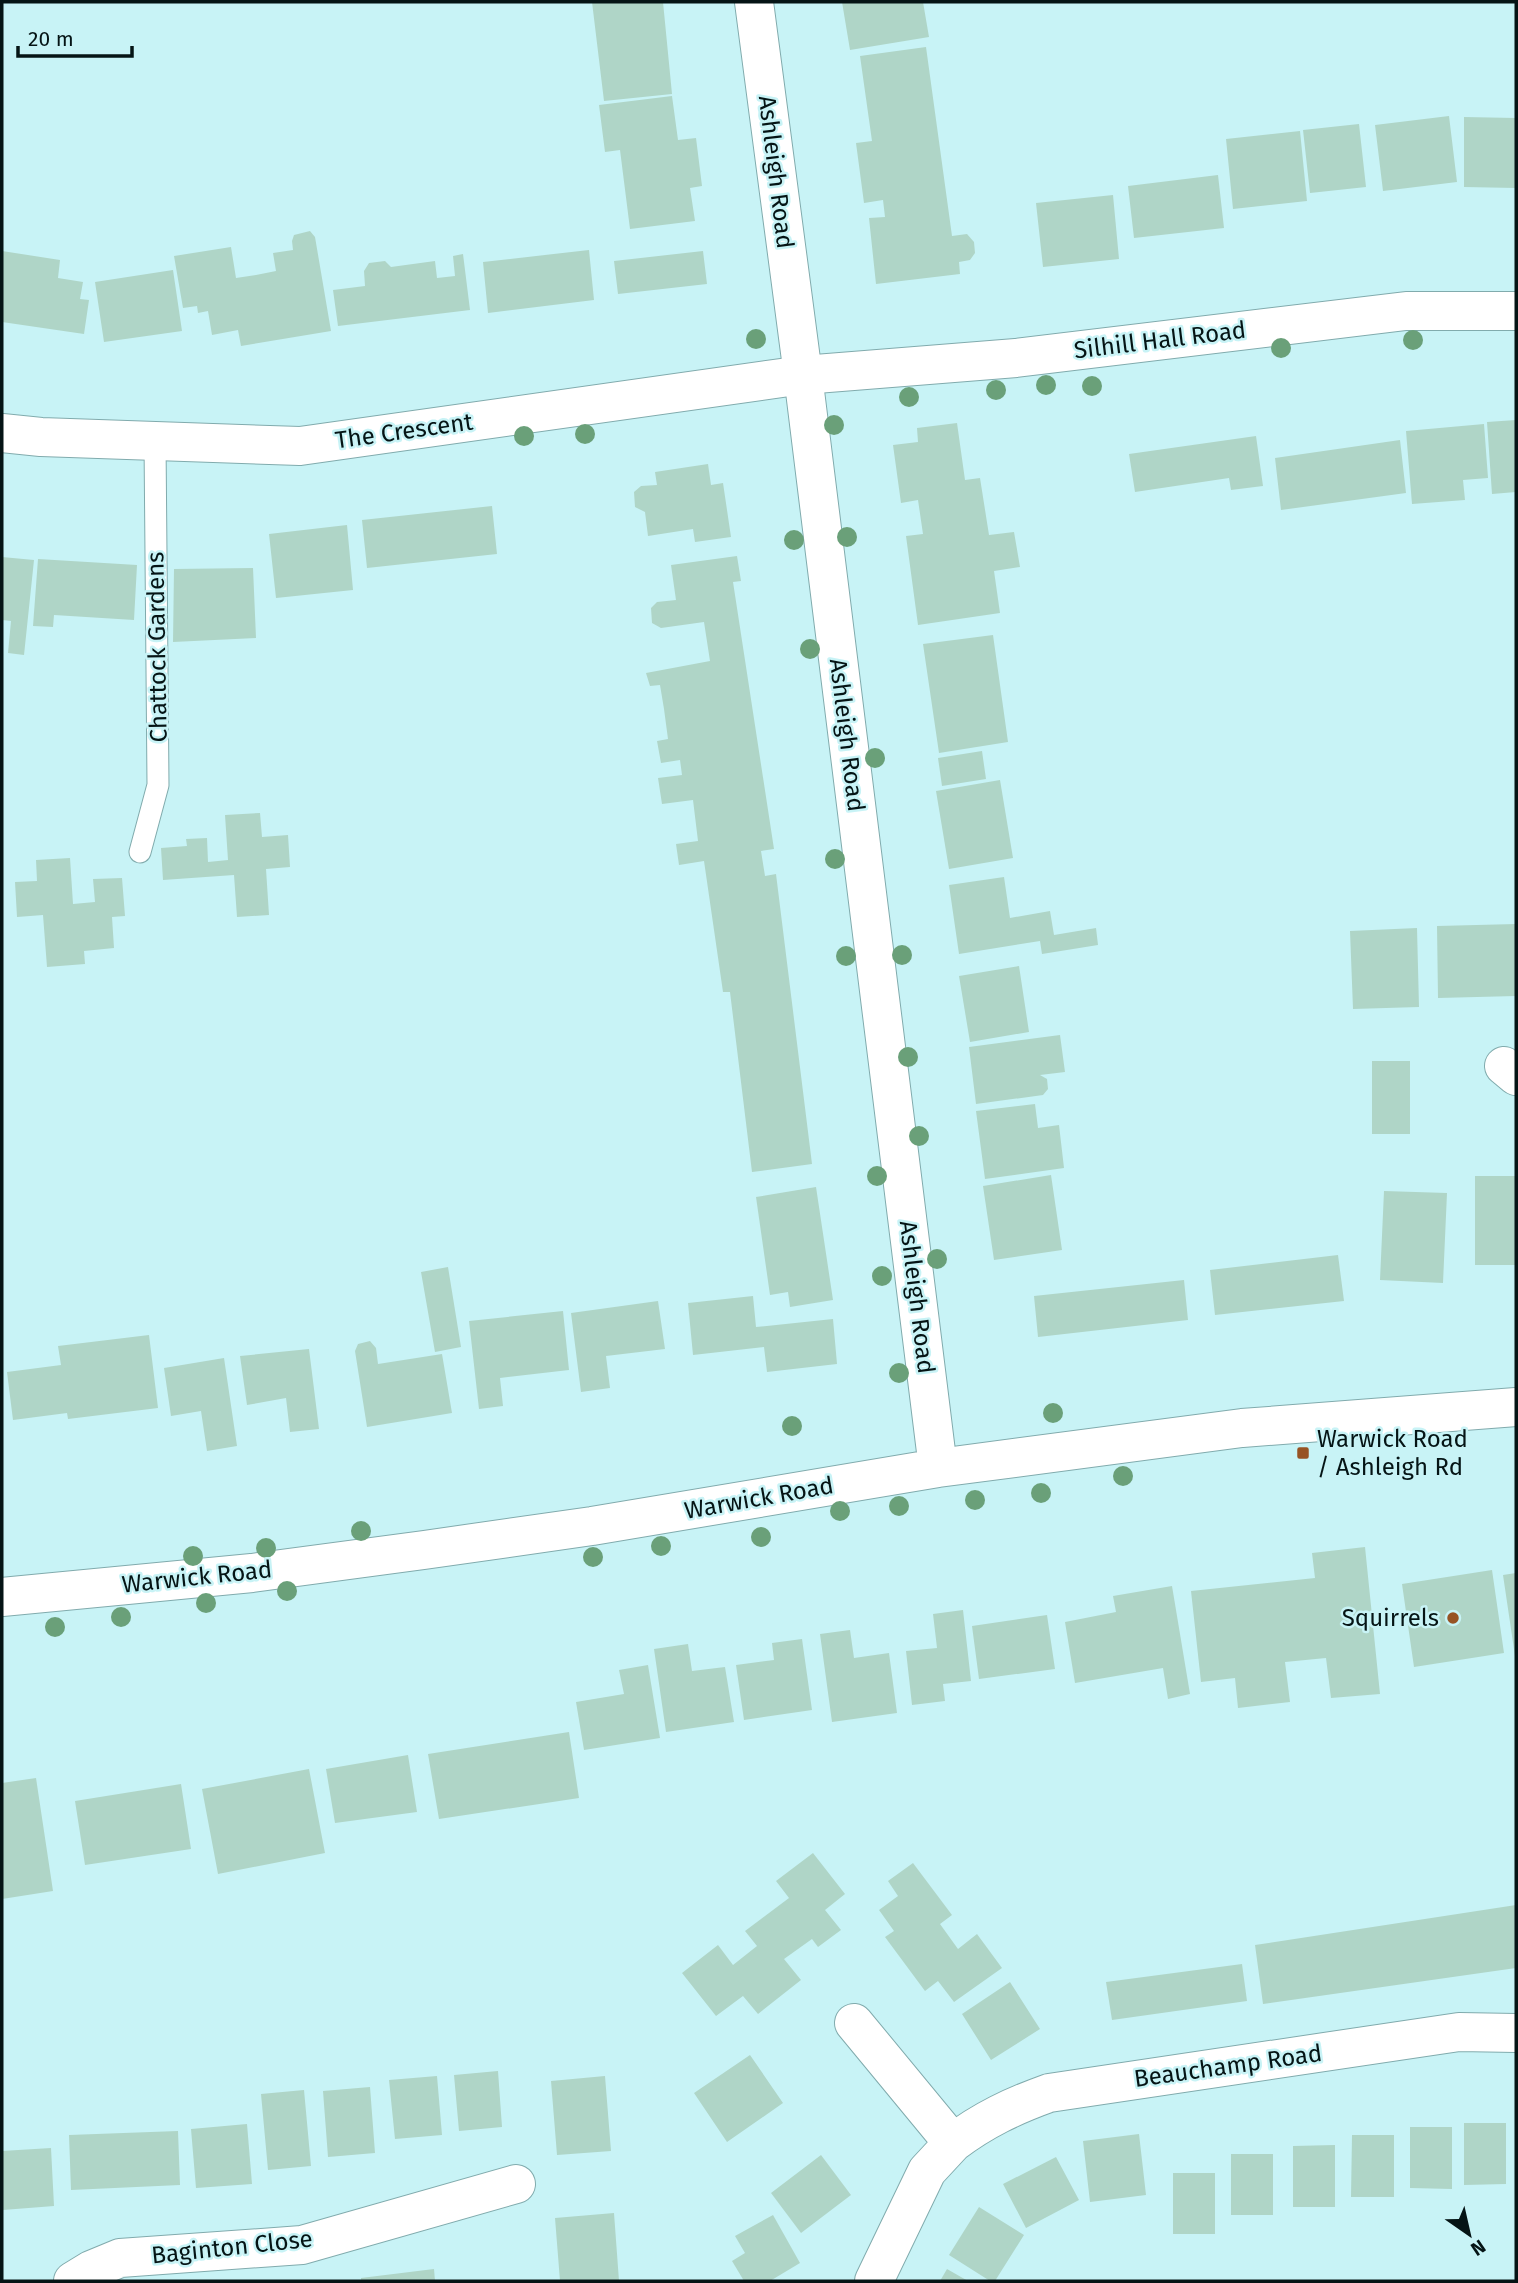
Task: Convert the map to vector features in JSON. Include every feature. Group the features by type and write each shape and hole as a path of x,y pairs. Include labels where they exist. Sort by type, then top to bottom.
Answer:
{"street":[{"name":"Ashleigh Road","path":"754,2 803,375 938,1468"},
{"name":"Silhill Hall Road","path":"803,375 1016,358 1406,311 1516,311"},
{"name":"The Crescent","path":"2,433 41,437 300,446 803,375"},
{"name":"Warwick Road","path":"2,1597 252,1573 437,1548 592,1526 938,1468 1242,1428 1516,1407"},
{"path":"854,2024 953,2143"},
{"name":"Beauchamp Road","path":"874,2281 927,2171 953,2143 977,2125 1009,2107 1049,2093 1459,2032 1516,2033"},
{"name":"Baginton Close","path":"73,2281 120,2258 302,2245 516,2184"}],"lane":[{"name":"Chattock Gardens","path":"140,852 158,785 155,440"}],"building":[{"path":"592,2 663,2 672,94 604,101"},
{"path":"842,2 923,2 929,37 850,50"},
{"path":"926,47 952,236 967,234 974,242 975,253 970,260 959,262 960,274 876,284 869,218 885,217 883,200 864,203 856,143 872,141 860,56"},
{"path":"672,96 678,140 696,138 702,186 690,188 695,221 630,229 620,150 605,152 599,105"},
{"path":"1449,116 1457,182 1383,191 1375,125"},
{"path":"1464,117 1516,118 1516,188 1464,187"},
{"path":"1359,124 1366,187 1310,193 1303,130"},
{"path":"1300,131 1307,201 1233,209 1226,139"},
{"path":"1218,175 1224,228 1134,238 1128,186"},
{"path":"1113,195 1119,259 1043,267 1036,203"},
{"path":"310,231 315,237 331,331 241,346 238,330 212,335 208,311 198,313 197,306 183,308 174,256 231,247 236,278 256,275 276,271 273,253 293,250 294,235"},
{"path":"589,250 594,300 488,313 483,262"},
{"path":"2,251 60,260 58,278 83,282 80,299 89,300 84,334 2,322"},
{"path":"703,251 707,284 618,294 614,261"},
{"path":"463,254 470,310 338,326 333,290 365,286 364,271 369,263 385,261 391,267 435,261 437,278 455,276 453,256"},
{"path":"173,270 182,331 104,342 95,282"},
{"path":"1516,420 1516,492 1492,494 1487,422"},
{"path":"957,423 965,480 980,478 989,535 1014,532 1020,567 994,571 1000,613 918,625 906,536 923,534 918,500 901,503 893,445 918,442 917,428"},
{"path":"1484,424 1488,478 1463,480 1465,500 1412,504 1406,431"},
{"path":"1256,436 1263,486 1231,490 1229,478 1135,492 1129,454"},
{"path":"1400,440 1406,493 1281,510 1275,458"},
{"path":"708,464 711,485 723,483 731,537 695,542 693,529 648,536 645,512 635,507 634,492 641,486 657,485 655,472"},
{"path":"492,506 497,554 367,568 362,520"},
{"path":"347,525 353,590 276,598 269,534"},
{"path":"737,556 741,581 733,582 774,849 761,851 765,876 776,874 812,1164 752,1172 730,992 723,992 704,861 679,865 676,844 698,841 693,800 662,804 658,778 682,775 680,760 661,763 657,741 668,739 660,685 650,686 646,673 710,661 704,622 661,628 652,623 651,608 657,602 676,600 671,565"},
{"path":"2,557 34,560 24,655 8,653 11,621 2,620"},
{"path":"38,559 137,565 134,620 54,615 53,627 33,626"},
{"path":"253,568 256,638 173,642 174,569"},
{"path":"993,635 1008,742 939,753 923,644"},
{"path":"982,751 986,779 942,786 938,758"},
{"path":"1000,780 1013,858 949,869 936,791"},
{"path":"260,813 262,837 288,835 290,867 266,869 269,915 237,917 234,875 163,880 161,848 187,846 186,839 207,838 208,862 228,860 225,815"},
{"path":"70,858 73,904 95,902 93,879 122,878 125,916 112,917 114,948 84,951 85,964 47,967 43,915 17,917 15,882 37,881 36,860"},
{"path":"1004,877 1010,918 1050,911 1054,935 1096,928 1098,945 1042,954 1040,941 959,954 949,885"},
{"path":"1516,924 1516,996 1438,998 1437,926"},
{"path":"1417,928 1419,1007 1353,1009 1350,931"},
{"path":"1019,966 1029,1032 970,1042 959,976"},
{"path":"1060,1035 1065,1072 1040,1075 1047,1079 1048,1089 1043,1095 976,1104 969,1047"},
{"path":"1372,1061 1410,1061 1410,1134 1372,1134"},
{"path":"1035,1104 1038,1128 1059,1125 1064,1168 985,1179 976,1111"},
{"path":"1051,1175 1062,1250 994,1260 983,1186"},
{"path":"1475,1176 1516,1176 1516,1265 1475,1265"},
{"path":"816,1187 833,1300 790,1307 788,1292 770,1295 756,1197"},
{"path":"1384,1191 1447,1193 1443,1283 1380,1280"},
{"path":"1338,1255 1344,1301 1215,1315 1210,1270"},
{"path":"448,1267 461,1347 435,1352 421,1272"},
{"path":"1184,1280 1188,1320 1038,1337 1034,1296"},
{"path":"753,1296 756,1327 833,1319 837,1364 767,1372 764,1347 693,1355 688,1303"},
{"path":"658,1301 665,1349 606,1356 610,1388 581,1392 571,1313"},
{"path":"563,1311 569,1370 500,1378 503,1406 479,1409 469,1321"},
{"path":"149,1335 158,1408 68,1419 67,1413 13,1420 7,1372 61,1365 58,1346"},
{"path":"370,1341 376,1348 378,1364 442,1354 452,1413 367,1427 355,1351 358,1344"},
{"path":"309,1349 319,1429 290,1432 286,1398 247,1405 240,1356"},
{"path":"224,1358 237,1446 207,1451 201,1411 171,1416 164,1368"},
{"path":"1365,1547 1380,1694 1331,1698 1326,1658 1285,1662 1290,1702 1238,1708 1235,1678 1201,1682 1191,1591 1315,1578 1312,1553"},
{"name":"Squirrels","path":"1492,1570 1504,1653 1414,1667 1402,1584"},
{"path":"1516,1573 1516,1656 1515,1656 1503,1575"},
{"path":"1172,1586 1190,1694 1168,1699 1163,1668 1075,1683 1065,1622 1116,1612 1113,1596"},
{"path":"963,1610 971,1681 943,1684 945,1701 912,1705 906,1651 937,1648 933,1614"},
{"path":"1047,1615 1055,1669 979,1679 972,1626"},
{"path":"850,1630 854,1658 889,1653 897,1713 832,1722 820,1634"},
{"path":"802,1639 812,1710 744,1720 736,1665 774,1660 772,1643"},
{"path":"688,1644 692,1671 725,1667 734,1722 666,1732 654,1649"},
{"path":"648,1665 660,1738 584,1750 576,1702 624,1694 619,1670"},
{"path":"569,1732 579,1798 439,1819 428,1754"},
{"path":"408,1755 417,1812 335,1823 326,1769"},
{"path":"309,1769 325,1853 218,1874 202,1789"},
{"path":"36,1778 53,1891 2,1899 2,1783"},
{"path":"181,1784 191,1849 85,1865 75,1801"},
{"path":"813,1853 845,1894 825,1910 841,1930 818,1947 812,1939 784,1959 801,1980 758,2014 743,1996 716,2016 682,1973 718,1945 733,1965 757,1946 745,1931 789,1898 776,1881"},
{"path":"913,1863 952,1915 940,1924 958,1949 977,1934 1002,1968 954,2002 938,1981 925,1991 885,1937 894,1931 879,1910 898,1896 888,1881"},
{"path":"1516,1905 1516,1968 1263,2004 1255,1945"},
{"path":"1242,1964 1247,2001 1112,2020 1106,1982"},
{"path":"1010,1982 1040,2029 991,2060 962,2014"},
{"path":"750,2055 783,2103 727,2142 694,2093"},
{"path":"498,2071 502,2127 459,2131 454,2075"},
{"path":"437,2076 442,2135 395,2139 389,2080"},
{"path":"605,2076 611,2151 557,2155 551,2081"},
{"path":"370,2087 375,2153 328,2157 323,2091"},
{"path":"304,2090 311,2166 268,2170 261,2094"},
{"path":"1464,2123 1506,2123 1506,2184 1464,2185"},
{"path":"247,2124 252,2184 196,2188 191,2129"},
{"path":"1410,2127 1452,2127 1452,2189 1410,2188"},
{"path":"178,2131 180,2185 71,2190 69,2135"},
{"path":"1139,2134 1146,2195 1090,2202 1083,2141"},
{"path":"1352,2135 1394,2135 1394,2197 1351,2197"},
{"path":"1335,2145 1335,2207 1293,2207 1293,2146"},
{"path":"51,2148 54,2206 3,2210 2,2151"},
{"path":"1231,2154 1273,2154 1273,2215 1231,2215"},
{"path":"821,2155 851,2195 801,2233 771,2193"},
{"path":"1056,2157 1079,2200 1026,2228 1003,2184"},
{"path":"1173,2173 1215,2173 1215,2234 1173,2234"},
{"path":"979,2207 1024,2235 995,2281 990,2281 949,2255"},
{"path":"614,2213 619,2281 560,2281 555,2218"},
{"path":"773,2215 800,2263 770,2281 744,2281 732,2261 745,2253 735,2236"},
{"path":"434,2269 435,2281 361,2281 361,2278"},
{"path":"947,2269 968,2281 940,2281"}],"place":[{"name":"Warwick Road / Ashleigh Rd","path":"1303,1453"},
{"name":"Squirrels","path":"1453,1618"}]}
